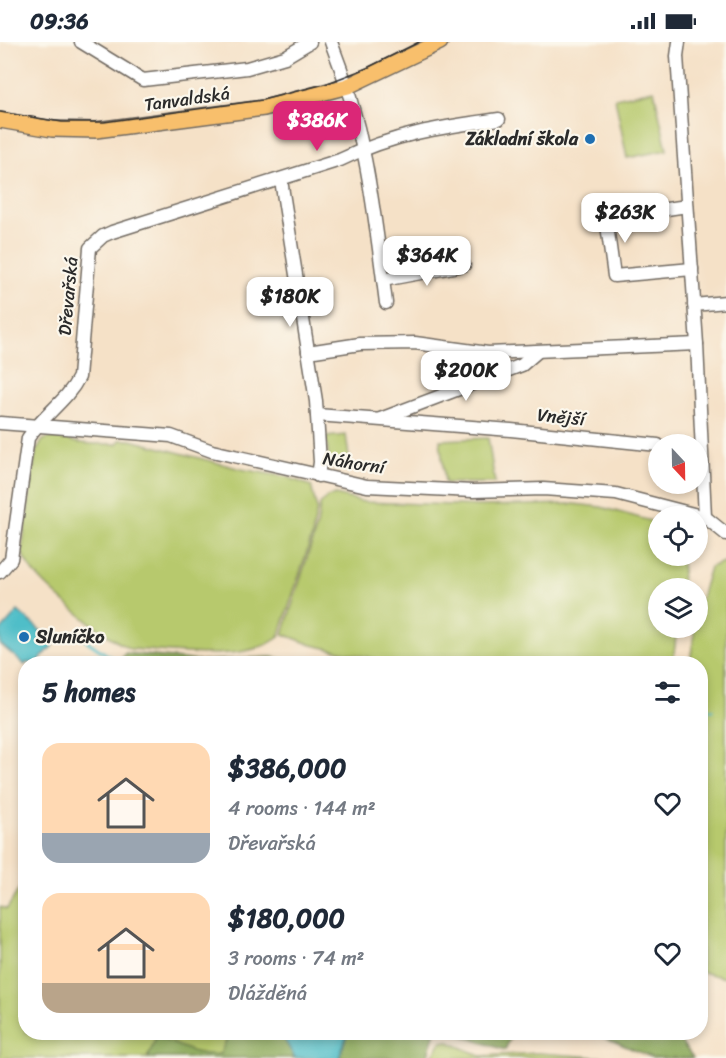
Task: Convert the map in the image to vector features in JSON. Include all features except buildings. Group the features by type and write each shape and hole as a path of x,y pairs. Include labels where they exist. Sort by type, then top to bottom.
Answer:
{"main road":[{"name":"Tanvaldská","path":"0,120 70,130 115,129 264,108 348,86 440,42"}],"street":[{"path":"81,42 143,80 247,68 285,57 310,42"},
{"path":"331,42 348,86 364,148 386,303"},
{"path":"679,42 677,56 697,344 700,434"},
{"name":"Dřevařská","path":"0,572 11,559 28,438 36,425 73,390 79,377 90,248 97,240 112,232 340,160 364,148 428,129 499,119"},
{"path":"281,180 317,415 320,462 318,476"},
{"path":"687,206 606,218 614,276 692,269"},
{"path":"383,280 464,265"},
{"path":"694,305 726,302"},
{"path":"308,352 360,344 415,343 488,353 697,344"},
{"path":"376,421 522,365 537,352"},
{"name":"Vnější","path":"317,415 511,430 648,444"},
{"name":"Náhorní","path":"0,423 171,436 212,451 367,486 473,491 543,489 602,493 658,506"},
{"path":"708,519 726,534"}],"green space":[{"path":"654,90 667,150 627,158 615,98"},
{"path":"346,435 350,464 330,467 326,437"},
{"path":"51,437 91,444 117,444 120,440 131,440 241,469 287,477 311,486 317,509 312,536 279,637 247,651 228,653 208,654 130,649 68,605 36,574 26,561 22,550 36,451 43,440"},
{"path":"488,438 495,483 445,483 440,440"},
{"path":"336,495 364,502 483,506 574,504 601,507 648,520 648,566 682,566 682,578 648,578 648,638 676,638 674,656 362,656 312,645 283,634 317,526 320,505 327,497"},
{"path":"726,561 726,978 708,974 708,656 691,656 693,638 708,638 707,578 710,567"},
{"path":"125,653 154,656 123,656"},
{"path":"18,891 18,1040 226,1040 220,1054 194,1053 171,1042 148,1055 148,1058 0,1058 0,907 7,909"},
{"path":"155,1040 164,1040 202,1054 220,1054 226,1040 287,1040 295,1058 148,1058"},
{"path":"345,1040 433,1040 427,1058 339,1058"},
{"path":"475,1040 509,1040 505,1050"},
{"path":"611,1040 680,1040 693,1058 653,1058"},
{"path":"447,1041 481,1056 538,1053 611,1058 431,1058 441,1042"}],"water":[{"name":"Sluníčko","path":"18,611 55,643 43,656 18,656 18,659 0,644 0,631"},
{"path":"285,1040 345,1040 339,1058 295,1058"}],"waterway":[{"path":"78,635 109,656"}],"tram line":[{"path":"0,112 62,122 104,122 262,100 325,84 367,68 419,42"}],"place":[{"name":"Základní škola","path":"590,139"},
{"name":"Sluníčko","path":"24,637"}]}
